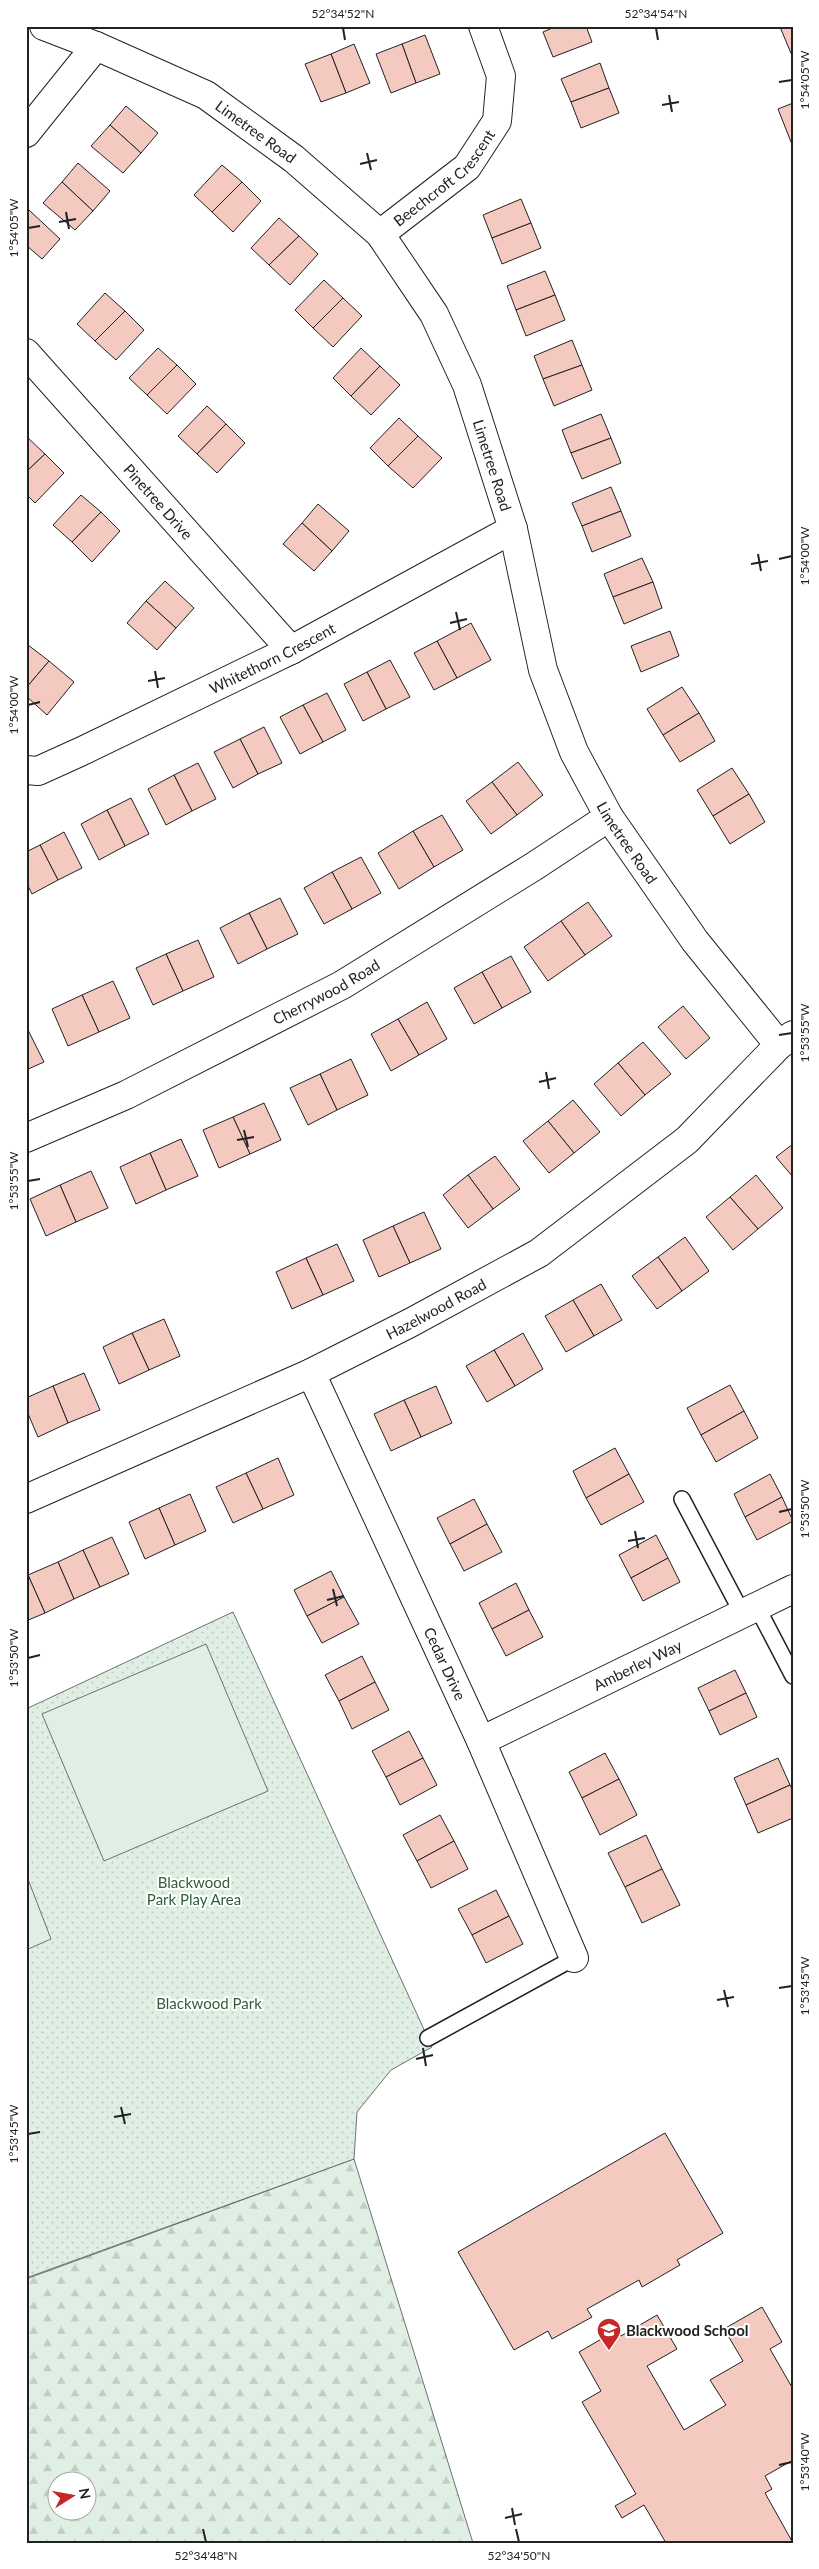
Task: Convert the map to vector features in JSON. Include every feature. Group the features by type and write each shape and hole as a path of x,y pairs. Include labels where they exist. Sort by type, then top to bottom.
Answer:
{"street":[{"name":"Limetree Road","path":"44,26 96,46 206,95 294,159 380,234 434,314 467,385 513,529 543,670 574,752 609,818 695,941 786,1040"},
{"name":"Beechcroft Crescent","path":"380,234 467,167 497,122 501,76 483,26"},
{"path":"26,133 96,46"},
{"name":"Pinetree Drive","path":"26,353 291,650"},
{"name":"Whitethorn Crescent","path":"26,770 38,770 80,752 291,650 513,529"},
{"name":"Cherrywood Road","path":"26,1138 126,1095 342,985 609,818"},
{"name":"Hazelwood Road","path":"26,1499 311,1373 410,1323 539,1253 687,1140 786,1040"},
{"name":"Cedar Drive","path":"311,1373 481,1742 574,1958"},
{"name":"Amberley Way","path":"481,1742 793,1589"}],"lane":[{"path":"682,1499 749,1610 793,1676"},
{"path":"428,2038 574,1958"}],"green space":[{"name":"Blackwood Park","path":"233,1612 432,2047 391,2070 357,2112 354,2159 26,2278 26,1709"},
{"path":"206,1644 268,1791 104,1861 42,1714"},
{"path":"26,1874 51,1939 26,1950"},
{"path":"354,2159 473,2543 26,2543 26,2279"}],"building":[{"path":"557,26 586,26 592,42 553,57 543,32"},
{"path":"793,26 793,58 780,27"},
{"path":"425,35 440,74 416,83 402,44"},
{"path":"354,44 370,83 346,93 331,54"},
{"path":"402,44 416,83 391,93 376,54"},
{"path":"331,54 346,93 321,102 305,64"},
{"path":"600,63 609,88 571,102 561,79"},
{"path":"609,88 619,113 581,128 571,102"},
{"path":"793,103 793,147 778,109"},
{"path":"126,106 158,133 141,153 110,125"},
{"path":"110,125 141,153 123,173 91,146"},
{"path":"78,163 110,191 93,211 62,182"},
{"path":"222,165 242,182 212,212 194,195"},
{"path":"62,182 93,211 75,230 43,203"},
{"path":"242,182 261,201 233,232 212,212"},
{"path":"521,199 531,223 492,238 483,215"},
{"path":"29,210 60,239 42,259 26,245 26,214"},
{"path":"279,218 299,236 269,265 251,248"},
{"path":"531,223 541,248 502,264 492,238"},
{"path":"299,236 318,254 290,285 269,265"},
{"path":"545,271 555,295 516,310 507,286"},
{"path":"324,280 343,298 313,328 295,310"},
{"path":"105,293 125,311 95,341 77,324"},
{"path":"555,295 565,320 526,336 516,310"},
{"path":"343,298 362,316 333,347 313,328"},
{"path":"125,311 144,330 116,360 95,341"},
{"path":"572,340 582,365 543,379 534,356"},
{"path":"158,348 177,365 147,395 129,378"},
{"path":"361,348 380,366 351,396 333,378"},
{"path":"177,365 196,384 167,414 147,395"},
{"path":"582,365 592,390 554,406 543,379"},
{"path":"380,366 400,385 371,415 351,396"},
{"path":"207,406 226,424 197,454 178,436"},
{"path":"601,414 611,438 571,453 562,430"},
{"path":"399,418 418,436 388,466 370,448"},
{"path":"226,424 245,443 217,473 197,454"},
{"path":"26,436 45,454 26,472"},
{"path":"418,436 442,458 413,488 388,466"},
{"path":"611,438 621,463 582,479 571,453"},
{"path":"45,454 64,473 35,503 26,494 26,472"},
{"path":"611,487 621,511 582,526 572,503"},
{"path":"81,495 101,512 72,542 53,525"},
{"path":"318,504 349,531 332,551 302,523"},
{"path":"621,511 631,536 592,552 582,526"},
{"path":"101,512 120,531 92,562 72,542"},
{"path":"302,523 332,551 314,571 283,544"},
{"path":"642,558 653,582 613,597 604,574"},
{"path":"165,581 194,608 176,628 146,601"},
{"path":"653,582 662,608 624,624 613,597"},
{"path":"146,601 176,628 157,650 127,623"},
{"path":"471,623 491,660 457,678 437,641"},
{"path":"670,631 679,656 641,672 631,646"},
{"path":"437,641 457,678 434,690 414,653"},
{"path":"28,645 49,661 26,688 26,647"},
{"path":"390,660 410,697 386,709 367,672"},
{"path":"49,661 74,682 47,715 26,696 26,688"},
{"path":"367,672 386,709 363,721 344,684"},
{"path":"682,687 699,713 663,735 647,709"},
{"path":"327,693 346,730 323,742 303,705"},
{"path":"303,705 323,742 300,754 280,717"},
{"path":"699,713 715,741 680,762 663,735"},
{"path":"264,727 282,763 258,774 240,739"},
{"path":"240,739 258,774 233,788 214,752"},
{"path":"518,762 543,795 517,815 492,782"},
{"path":"198,763 216,799 192,811 174,775"},
{"path":"732,768 749,794 713,816 697,790"},
{"path":"174,775 192,811 166,825 148,789"},
{"path":"492,782 517,815 491,834 466,801"},
{"path":"749,794 765,822 730,844 713,816"},
{"path":"131,798 149,834 125,846 107,810"},
{"path":"107,810 125,846 99,860 81,824"},
{"path":"442,815 463,850 434,867 413,831"},
{"path":"413,831 434,867 399,889 378,853"},
{"path":"64,832 82,868 58,880 40,845"},
{"path":"40,845 58,880 32,894 26,882 26,852"},
{"path":"361,857 381,893 352,909 332,872"},
{"path":"332,872 352,909 324,924 304,888"},
{"path":"280,898 298,934 267,949 249,913"},
{"path":"588,902 612,936 585,955 561,921"},
{"path":"249,913 267,949 238,964 220,928"},
{"path":"561,921 585,955 548,981 524,947"},
{"path":"198,940 214,977 183,991 166,954"},
{"path":"166,954 183,991 153,1005 136,968"},
{"path":"511,956 531,992 502,1008 482,972"},
{"path":"482,972 502,1008 474,1024 454,988"},
{"path":"113,981 130,1018 99,1032 82,995"},
{"path":"82,995 99,1032 68,1046 52,1009"},
{"path":"427,1002 447,1039 419,1055 398,1019"},
{"path":"683,1006 710,1038 686,1059 658,1027"},
{"path":"398,1019 419,1055 391,1071 371,1034"},
{"path":"26,1026 44,1062 26,1070"},
{"path":"643,1042 671,1074 645,1095 618,1063"},
{"path":"351,1059 368,1095 337,1110 320,1074"},
{"path":"618,1063 645,1095 621,1116 594,1084"},
{"path":"320,1074 337,1110 308,1125 290,1088"},
{"path":"573,1100 600,1132 574,1153 548,1121"},
{"path":"264,1103 281,1140 250,1154 233,1117"},
{"path":"233,1117 250,1154 219,1168 203,1130"},
{"path":"548,1121 574,1153 549,1173 523,1141"},
{"path":"181,1139 198,1176 166,1190 150,1153"},
{"path":"793,1144 793,1177 776,1157"},
{"path":"150,1153 166,1190 136,1204 120,1167"},
{"path":"495,1156 520,1189 493,1209 468,1175"},
{"path":"91,1171 108,1208 76,1222 60,1185"},
{"path":"468,1175 493,1209 468,1228 443,1195"},
{"path":"756,1175 783,1208 758,1229 730,1197"},
{"path":"60,1185 76,1222 46,1236 30,1199"},
{"path":"730,1197 758,1229 733,1250 706,1217"},
{"path":"424,1212 441,1249 410,1263 393,1226"},
{"path":"393,1226 410,1263 379,1277 363,1240"},
{"path":"685,1237 709,1271 682,1291 658,1257"},
{"path":"337,1244 354,1281 323,1295 306,1258"},
{"path":"658,1257 682,1291 657,1309 632,1276"},
{"path":"306,1258 323,1295 292,1309 276,1272"},
{"path":"601,1284 622,1320 594,1336 573,1300"},
{"path":"573,1300 594,1336 566,1352 545,1316"},
{"path":"164,1319 180,1356 149,1370 132,1333"},
{"path":"132,1333 149,1370 119,1384 103,1347"},
{"path":"523,1333 543,1369 515,1386 494,1350"},
{"path":"494,1350 515,1386 487,1402 466,1366"},
{"path":"84,1373 100,1410 68,1423 53,1386"},
{"path":"730,1385 744,1411 701,1435 687,1408"},
{"path":"53,1386 68,1423 38,1437 26,1409 26,1398"},
{"path":"436,1386 452,1423 421,1437 404,1400"},
{"path":"404,1400 421,1437 391,1451 374,1414"},
{"path":"744,1411 758,1438 716,1462 701,1435"},
{"path":"615,1448 629,1474 586,1498 573,1471"},
{"path":"278,1458 294,1495 263,1509 246,1473"},
{"path":"246,1473 263,1509 233,1523 216,1487"},
{"path":"629,1474 644,1502 601,1525 586,1498"},
{"path":"770,1474 782,1497 745,1517 734,1494"},
{"path":"190,1494 206,1531 175,1545 159,1508"},
{"path":"782,1497 793,1521 757,1540 745,1517"},
{"path":"474,1499 487,1524 450,1544 437,1518"},
{"path":"159,1508 175,1545 145,1559 129,1522"},
{"path":"487,1524 502,1552 464,1571 450,1544"},
{"path":"656,1535 668,1558 631,1578 619,1555"},
{"path":"112,1537 129,1574 100,1587 83,1550"},
{"path":"83,1550 100,1587 74,1599 58,1562"},
{"path":"668,1558 680,1582 643,1601 631,1578"},
{"path":"58,1562 74,1599 45,1613 28,1575"},
{"path":"331,1571 344,1597 307,1616 294,1590"},
{"path":"28,1575 45,1613 26,1621 26,1576"},
{"path":"516,1583 529,1610 492,1629 479,1603"},
{"path":"344,1597 359,1624 322,1643 307,1616"},
{"path":"529,1610 543,1637 506,1656 492,1629"},
{"path":"362,1656 375,1682 339,1701 325,1675"},
{"path":"735,1670 746,1693 709,1711 698,1688"},
{"path":"375,1682 389,1710 352,1729 339,1701"},
{"path":"746,1693 757,1717 720,1735 709,1711"},
{"path":"409,1731 423,1758 386,1777 372,1751"},
{"path":"605,1753 619,1779 582,1798 569,1772"},
{"path":"423,1758 437,1785 400,1805 386,1777"},
{"path":"778,1758 790,1785 746,1805 734,1778"},
{"path":"619,1779 637,1815 600,1835 582,1798"},
{"path":"790,1785 793,1791 793,1818 758,1833 746,1805"},
{"path":"440,1815 454,1841 417,1861 403,1835"},
{"path":"646,1835 662,1869 625,1887 608,1853"},
{"path":"454,1841 468,1869 431,1888 417,1861"},
{"path":"662,1869 680,1905 642,1923 625,1887"},
{"path":"496,1890 509,1916 472,1935 458,1909"},
{"path":"509,1916 523,1944 486,1963 472,1935"},
{"path":"665,2133 723,2233 677,2260 680,2265 642,2287 639,2280 587,2309 592,2317 552,2339 548,2331 514,2350 458,2252"},
{"path":"762,2307 782,2342 770,2349 793,2389 793,2460 765,2476 772,2489 765,2493 793,2543 666,2543 644,2505 622,2518 615,2506 636,2494 582,2402 601,2391 579,2352 617,2330 621,2336 657,2315 677,2349 647,2366 684,2430 726,2405 710,2380 743,2361 724,2329"}],"place":[{"name":"Blackwood School","path":"609,2351"}],"park label":[{"name":"Blackwood Park Play Area","path":"194,1890"}]}
